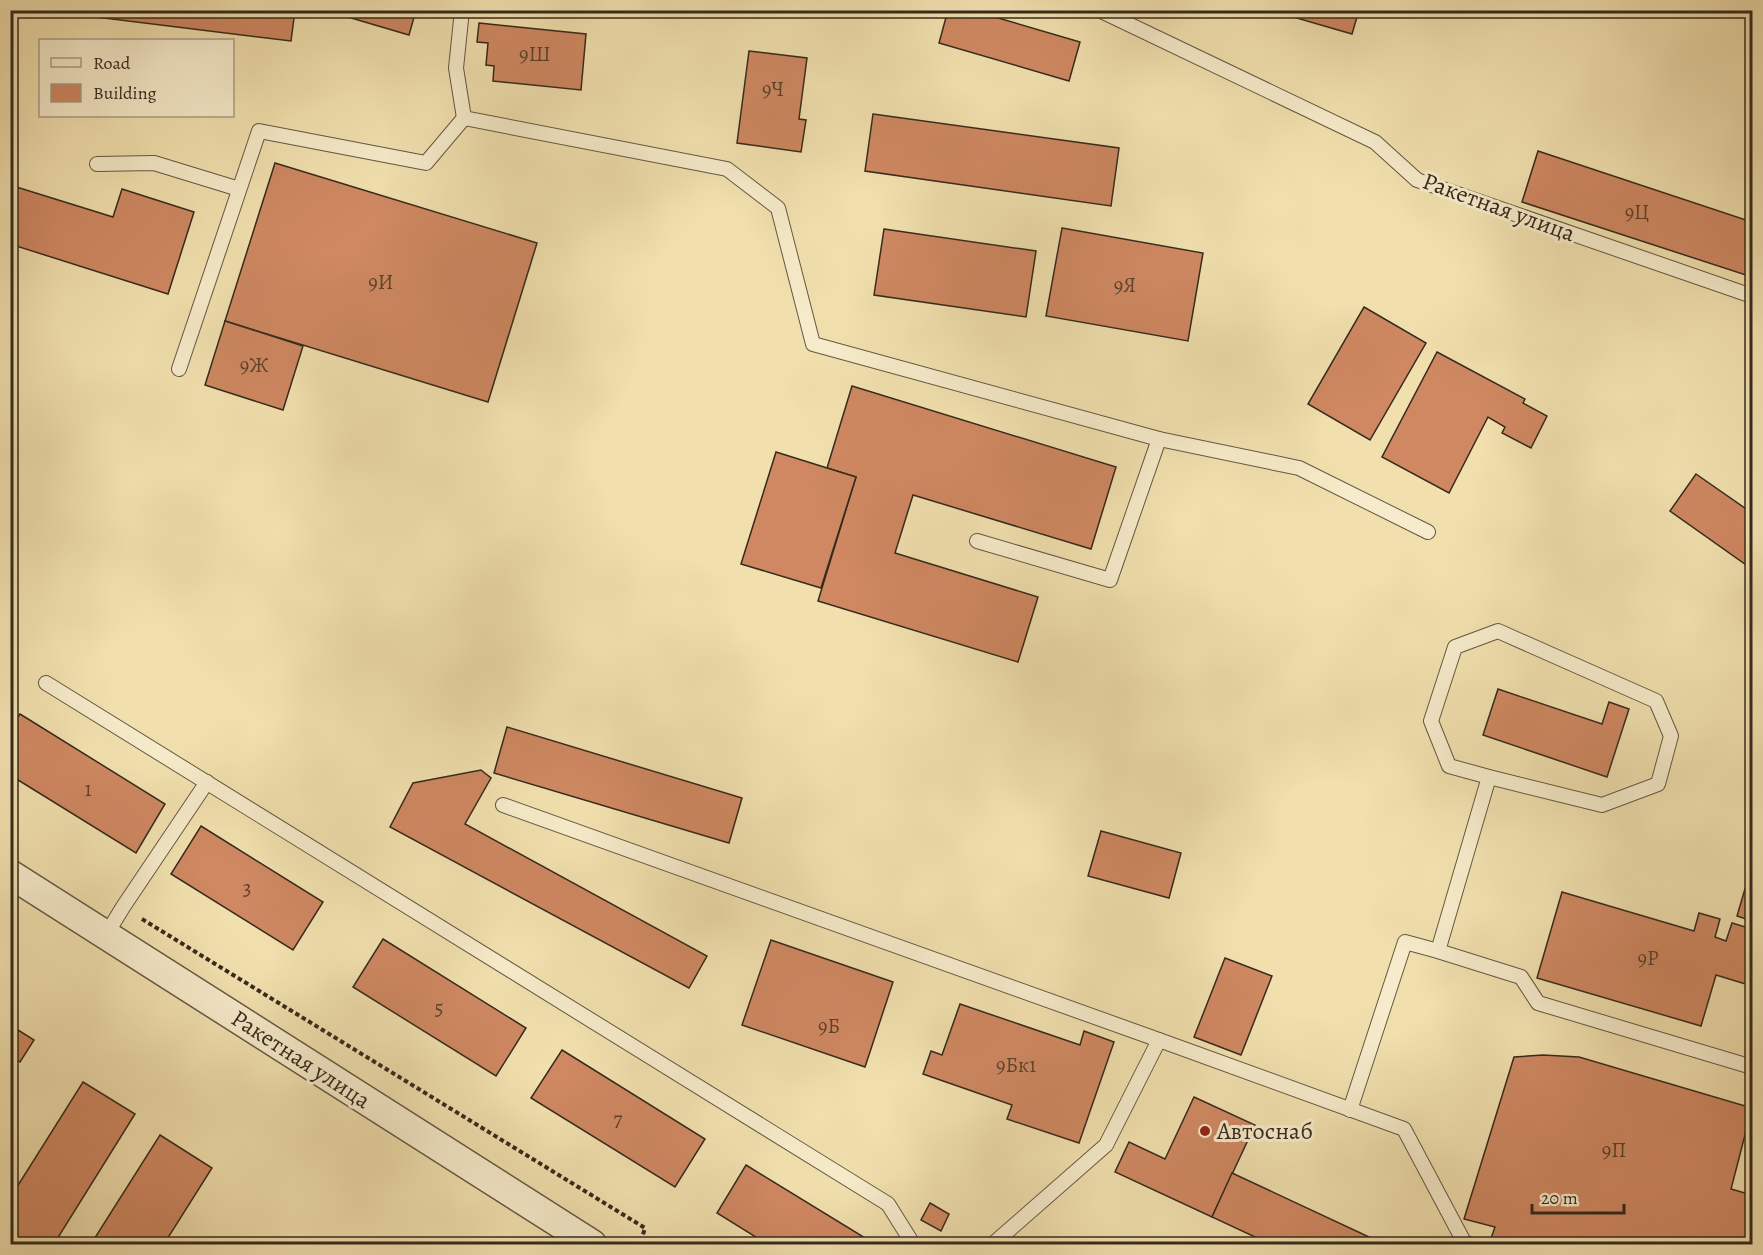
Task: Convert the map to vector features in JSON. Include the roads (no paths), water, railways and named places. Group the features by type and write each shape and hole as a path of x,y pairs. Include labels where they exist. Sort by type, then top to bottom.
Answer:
{"street":[{"name":"Ракетная улица","path":"10,874 592,1245"}],"lane":[{"path":"179,369 259,131 426,163 464,118 456,68 462,10"},
{"name":"Ракетная улица","path":"1099,10 1375,142 1417,180 1752,296"},
{"path":"464,118 727,169 778,208 813,344 1159,439 1299,468 1428,532"},
{"path":"98,164 154,163 239,189"},
{"path":"977,541 1110,580 1159,439"},
{"path":"1498,631 1656,701 1671,736 1658,784 1602,806 1489,777 1449,766 1431,721 1455,647 1498,631"},
{"path":"46,683 888,1204 913,1245"},
{"path":"1438,951 1489,777"},
{"path":"106,935 207,782"},
{"path":"503,805 1404,1129 1464,1242 1469,1245"},
{"path":"1350,1110 1405,942 1521,977 1538,1003 1752,1067"},
{"path":"993,1245 1106,1145 1159,1040"}],"place":[{"name":"Автоснаб","path":"1205,1131"}]}
